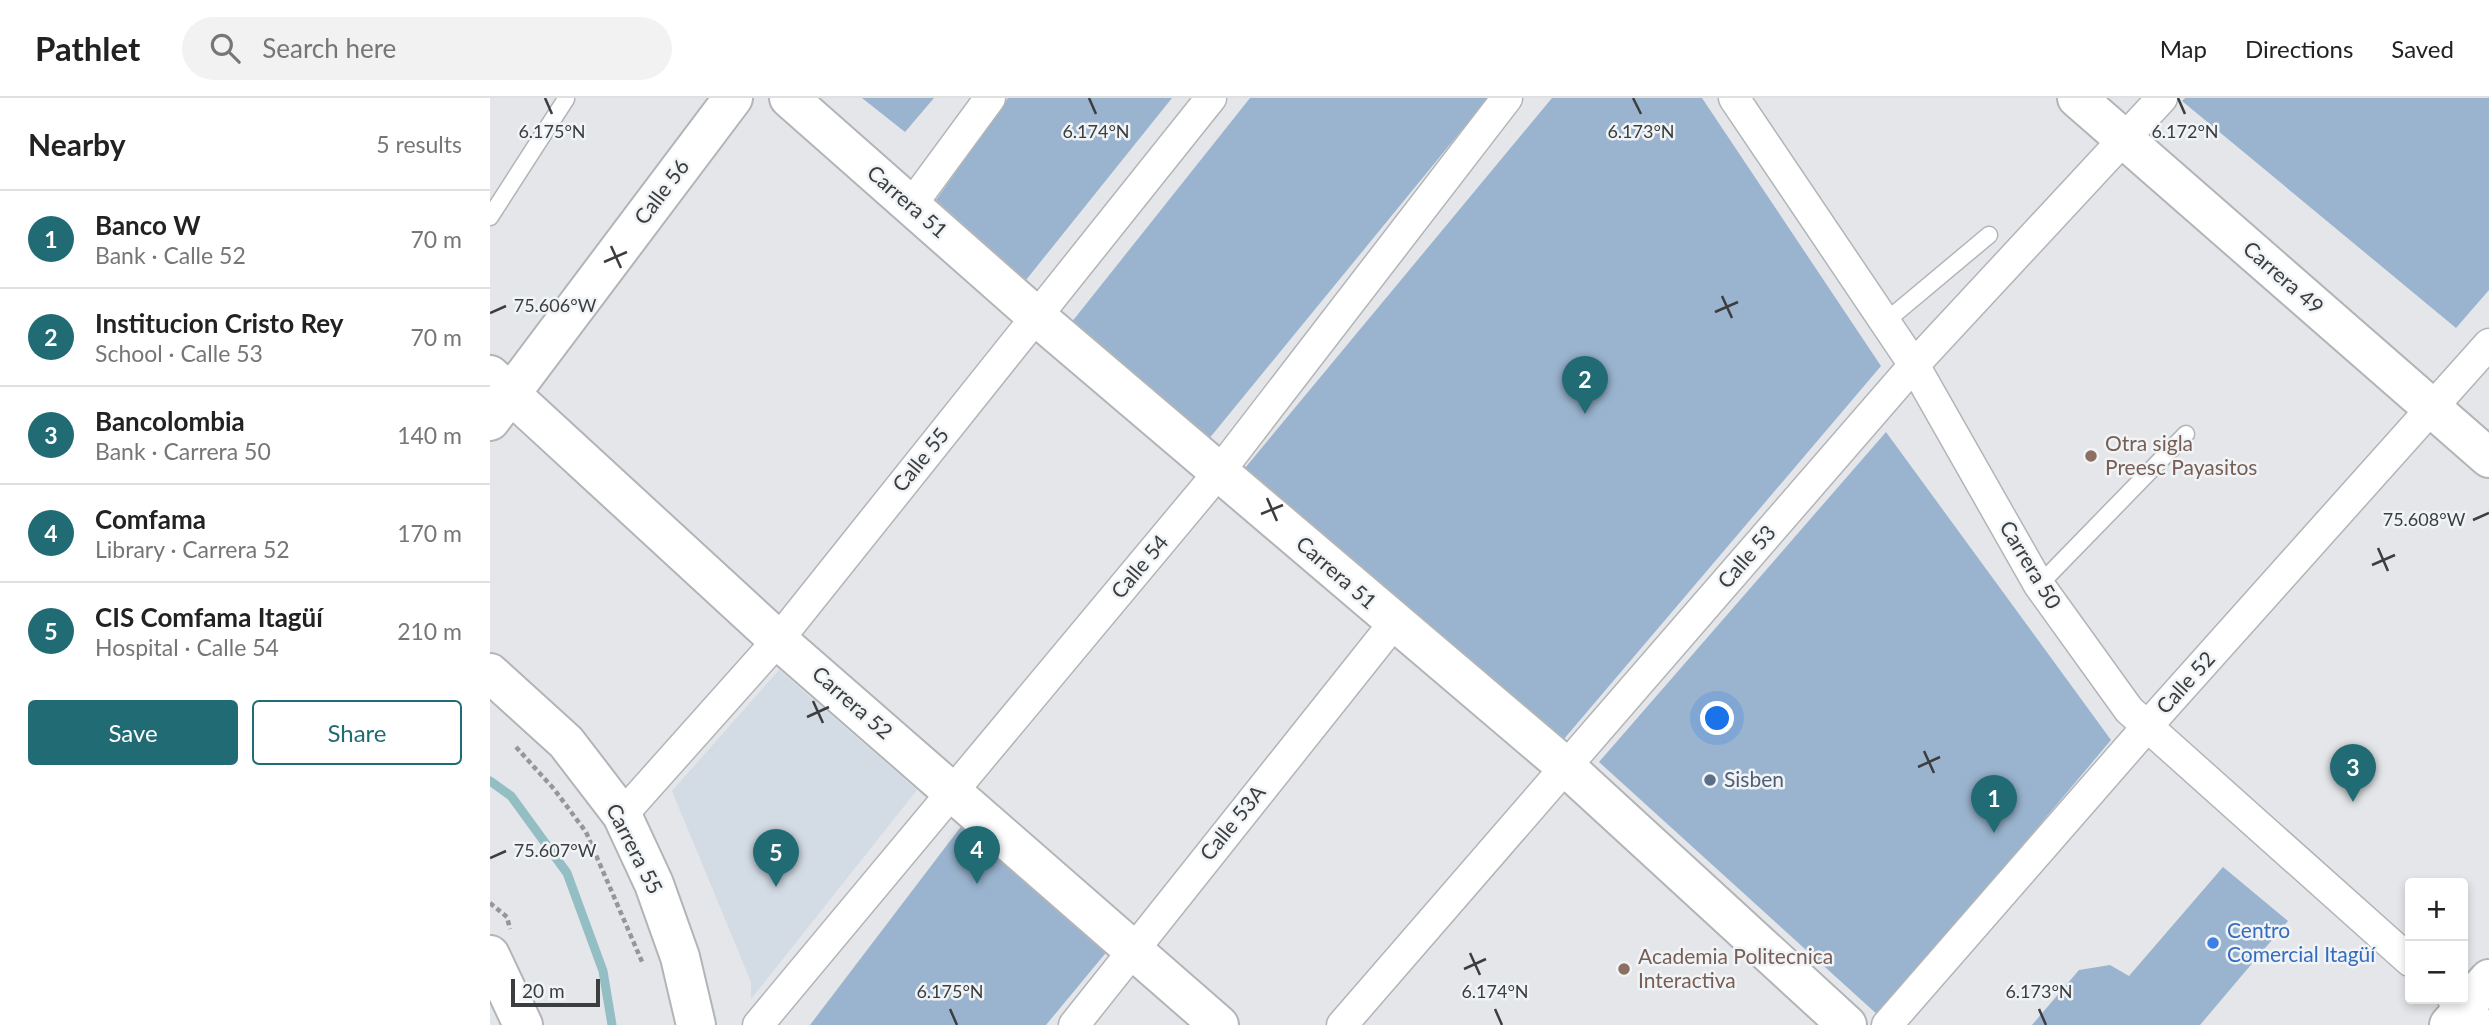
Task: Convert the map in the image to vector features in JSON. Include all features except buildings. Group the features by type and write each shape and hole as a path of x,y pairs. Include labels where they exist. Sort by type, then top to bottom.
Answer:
{"main road":[{"name":"Calle 56","path":"497,397 733,98"},
{"name":"Carrera 51","path":"789,98 1037,316 1566,767 1847,1025"},
{"name":"Carrera 49","path":"2077,98 2489,458"},
{"name":"Carrera 52","path":"497,397 1219,1025"},
{"name":"Carrera 55","path":"490,673 566,742 622,815 654,884 680,957 696,1025"},
{"path":"491,960 523,1025"},
{"path":"2462,1014 2489,979"}],"street":[{"path":"912,204 990,98"},
{"name":"Calle 55","path":"622,815 778,640 1211,98"},
{"name":"Calle 54","path":"758,1025 1219,472 1507,98"},
{"name":"Carrera 50","path":"1734,98 1913,365 2039,585 2129,710 2405,957"},
{"name":"Calle 53","path":"1342,1025 1913,365 2162,98"},
{"name":"Calle 52","path":"1887,1025 2146,728 2489,344"},
{"name":"Calle 53A","path":"1074,1025 1394,623"}],"lane":[{"path":"490,217 566,99"},
{"path":"1885,322 1989,235"},
{"path":"2039,585 2186,435"}],"path":[{"path":"508,738 554,789 586,832 646,970"}],"shaded area":[{"path":"779,670 917,790 751,999 751,982 672,791"}],"waterway":[{"path":"490,781 511,796 567,873 603,971 612,1025"}],"place":[{"name":"Institucion Cristo Rey","path":"1585,414"},
{"name":"Otra sigla Preesc Payasitos","path":"2091,456"},
{"name":"Sisben","path":"1710,780"},
{"name":"Bancolombia","path":"2353,802"},
{"name":"Banco W","path":"1994,833"},
{"name":"Comfama","path":"977,884"},
{"name":"CIS Comfama Itagüí","path":"776,887"},
{"name":"Centro Comercial Itagüí","path":"2213,943"},
{"name":"Academia Politecnica Interactiva","path":"1624,969"}]}
